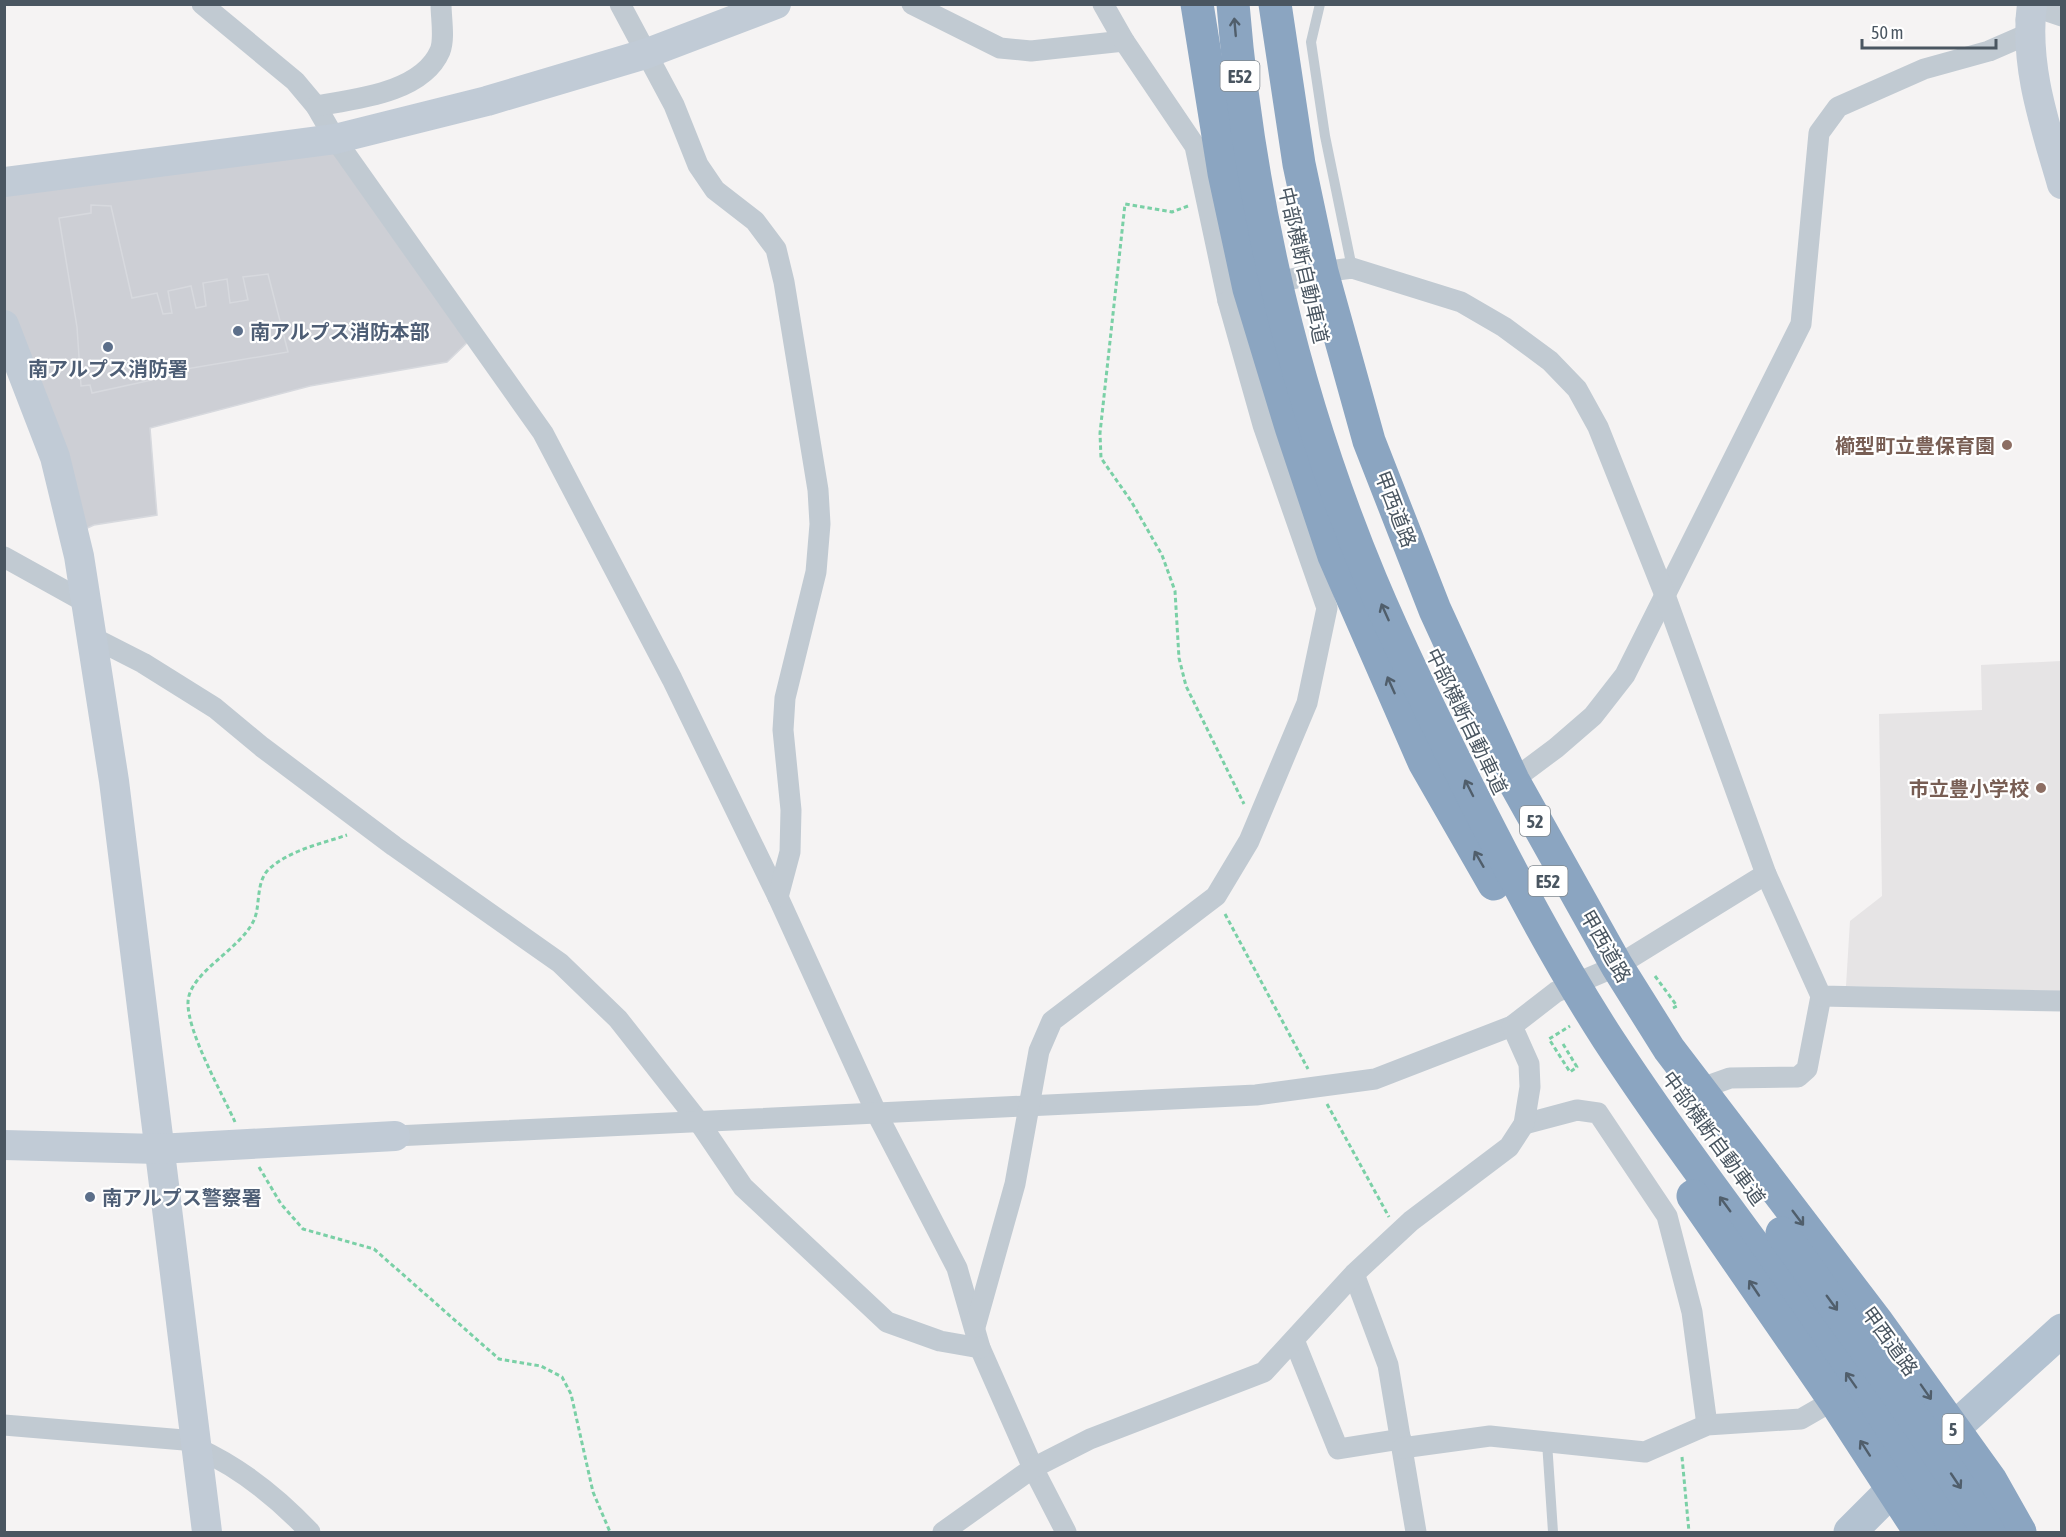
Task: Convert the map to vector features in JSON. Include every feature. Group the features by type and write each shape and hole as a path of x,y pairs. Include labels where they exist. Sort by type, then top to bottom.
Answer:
{"highway":[{"path":"1197,4 1222,162 1239,295 1291,427 1334,556 1424,762 1556,992 1770,1311 1834,1400 1920,1533"},
{"name":"中部横断自動車道","path":"1233,4 1249,148 1269,250 1295,355 1327,461 1370,577 1419,688 1513,876 1608,1037 1887,1431 1954,1533"},
{"name":"中部横断自動車道","path":"1257,4 1276,145 1323,348 1355,454 1395,567 1445,681 1537,862 1631,1021 1919,1425 1989,1533"},
{"name":"甲西道路","path":"1275,4 1299,164 1337,270 1370,441 1435,610 1513,780 1617,966 1669,1049 1878,1323 1990,1479 2020,1533"}],"main road":[{"name":"5","path":"1850,1533 1953,1430 2061,1330"}],"street":[{"path":"202,4 296,81 316,106 335,139 543,433 672,679 778,897 877,1114 957,1268 980,1348 1066,1533"},
{"path":"316,106 373,97 406,83 429,67 441,50 441,4"},
{"path":"620,4 674,105 698,165 715,190 755,221 776,249 818,490 820,524 816,572 785,698 783,729 791,810 790,852 778,897"},
{"path":"4,182 335,139 487,100 645,54 776,4"},
{"path":"912,4 1000,48 1030,51 1124,41"},
{"path":"975,1327 1015,1184 1039,1051 1052,1021 1216,896 1254,831 1307,703 1327,608 1263,425 1239,295 1206,199 1195,146 1124,41 1103,4"},
{"path":"2029,12 2061,16"},
{"path":"2029,12 2040,108 2061,184"},
{"path":"1513,780 1556,748 1593,716 1625,675 1801,324 1819,133 1838,107 1924,69 1989,51 2029,12"},
{"path":"1239,295 1337,270 1461,302 1504,327 1550,361 1577,389 1598,427 1665,595 1766,874 1821,996 1807,1070 1798,1077 1730,1078 1699,1089"},
{"path":"4,325 55,457 80,556 142,994 158,1149 207,1533"},
{"path":"4,557 87,603"},
{"path":"92,637 143,663 215,708 262,747 369,828 560,963 618,1019 699,1122 743,1187 887,1322 940,1341 980,1348"},
{"path":"4,1145 158,1149 1256,1095 1318,1088 1375,1079 1512,1026 1556,992 1617,966 1766,874"},
{"path":"1821,996 2061,1001"},
{"path":"943,1533 1034,1468 1090,1439 1264,1372 1354,1274 1398,1234 1509,1147 1524,1124 1530,1087 1529,1064 1512,1026"},
{"path":"1524,1124 1577,1110 1598,1113 1667,1216 1692,1312 1707,1425"},
{"path":"1354,1274 1388,1365 1416,1533"},
{"path":"1294,1340 1338,1449 1490,1436 1645,1452 1707,1425 1801,1419 1834,1400"},
{"path":"4,1425 196,1445 230,1463 268,1491 310,1533"}],"lane":[{"path":"1320,4 1311,42 1325,136 1337,270"},
{"path":"1548,1442 1553,1533"}],"path":[{"path":"1206,199 1172,212 1125,204 1100,433 1101,458 1131,501 1162,555 1175,591 1179,658 1186,686 1237,786 1254,831"},
{"path":"369,828 287,855 266,872 256,899 255,921 217,963 196,978 188,1001 194,1031 245,1144 281,1204 303,1229 374,1250 499,1359 541,1366 562,1377 571,1394 593,1492 610,1533"},
{"path":"1216,896 1398,1234"},
{"path":"1549,1040 1570,1072 1577,1067 1563,1044"},
{"path":"1680,1437 1689,1533"}],"shaded area":[{"path":"2061,661 2061,991 1846,986 1850,921 1882,896 1879,714 1982,710 1981,665"}],"building":[{"name":"南アルプス消防本部","path":"335,139 473,337 447,362 310,386 150,428 157,515 94,525 74,534 4,325 4,182"},
{"path":"91,205 111,206 132,298 157,293 163,314 172,313 168,291 191,286 196,308 206,306 203,283 227,279 230,303 248,300 243,277 268,274 288,352 150,375 152,380 92,393 90,385 81,386 77,327 59,218 91,213"}],"place":[{"name":"南アルプス消防本部","path":"238,331"},
{"name":"南アルプス消防署","path":"108,347"},
{"name":"櫛型町立豊保育園","path":"2007,445"},
{"name":"市立豊小学校","path":"2041,788"},
{"name":"南アルプス警察署","path":"90,1197"}]}
